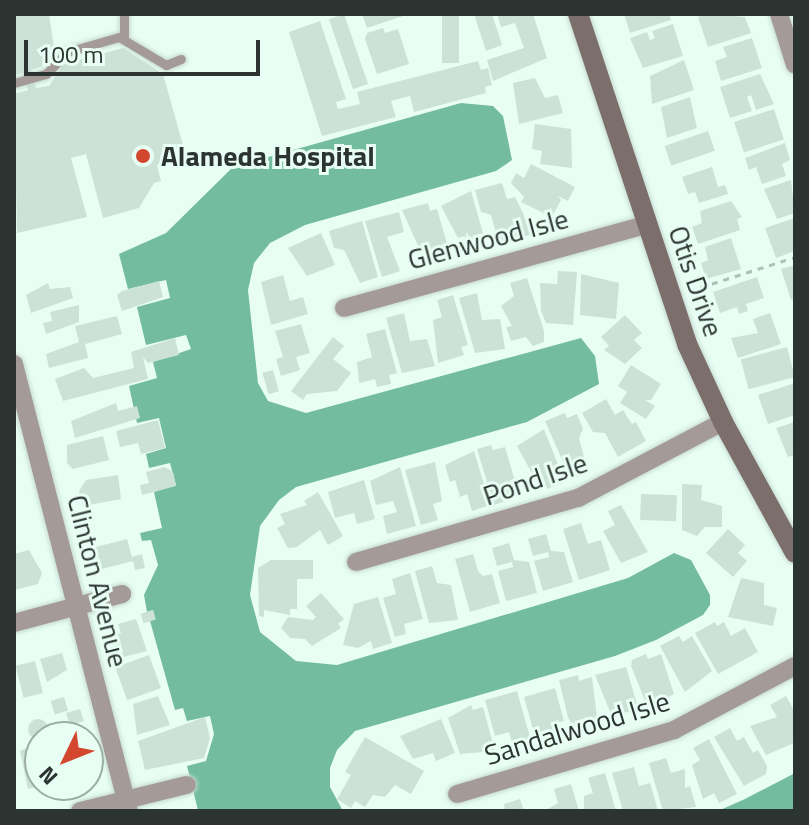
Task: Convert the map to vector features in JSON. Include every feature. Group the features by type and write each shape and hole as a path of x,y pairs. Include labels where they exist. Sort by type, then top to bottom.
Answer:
{"main road":[{"name":"Otis Drive","path":"578,14 670,297 723,422 795,553"}],"street":[{"path":"779,14 795,65"},
{"name":"Glenwood Isle","path":"344,308 646,225"},
{"name":"Clinton Avenue","path":"14,364 128,805"},
{"name":"Pond Isle","path":"356,562 578,498 723,422"},
{"path":"14,623 122,594"},
{"name":"Sandalwood Isle","path":"457,794 674,730 795,666"},
{"path":"80,811 128,805 187,785"}],"lane":[{"path":"124,14 124,38"},
{"path":"14,83 46,74 67,52 124,38 166,65 181,59"}],"path":[{"path":"670,297 795,257"}],"shaded area":[{"path":"461,103 493,106 503,116 512,160 496,171 305,225 270,243 254,263 248,290 258,383 268,401 306,413 581,338 595,356 599,384 527,422 296,487 279,500 260,526 250,595 260,632 296,661 337,665 628,578 674,553 691,560 710,595 710,605 703,615 656,640 615,656 355,731 337,750 330,768 330,787 343,811 198,810 187,766 206,761 214,734 210,716 187,721 183,708 175,710 150,621 155,619 153,610 147,612 144,595 158,565 151,540 142,541 140,533 162,528 154,492 176,485 170,463 149,468 146,454 166,448 159,418 137,423 129,386 157,378 153,362 191,349 186,335 146,345 137,307 170,298 166,280 128,289 119,254 166,233 233,167"},
{"path":"795,773 795,811 718,811 745,799"}],"building":[{"name":"Alameda Hospital","path":"14,14 49,14 55,54 49,64 31,70 36,88 49,86 64,64 123,48 163,74 185,152 157,165 161,181 154,183 139,208 103,218 86,154 71,158 87,217 17,233 14,94 28,90 23,73 14,75"},
{"path":"344,14 368,84 353,89 329,19"},
{"path":"362,14 406,14 406,15 367,28"},
{"path":"442,14 459,14 459,63 442,63"},
{"path":"474,14 492,14 502,45 486,51"},
{"path":"497,14 533,14 547,58 493,81 487,60 524,48 515,23 501,27"},
{"path":"624,14 669,14 671,20 630,33"},
{"path":"707,14 745,17 751,33 708,47 698,17"},
{"path":"320,21 346,99 336,102 338,109 360,104 357,92 478,61 481,70 488,68 492,85 485,87 486,93 414,112 410,96 391,101 396,117 322,136 289,32"},
{"path":"673,24 683,56 643,68 630,38 647,32 650,40 655,38 652,31"},
{"path":"383,28 385,33 398,29 409,64 377,74 365,39 367,33"},
{"path":"752,38 762,68 721,81 715,61 727,57 723,47"},
{"path":"684,60 694,90 652,104 650,76"},
{"path":"760,74 774,104 756,110 751,95 747,97 752,111 730,118 720,87"},
{"path":"535,78 545,98 558,95 563,113 519,124 513,83"},
{"path":"690,97 697,128 667,138 661,107"},
{"path":"774,109 784,139 744,152 734,122"},
{"path":"535,124 571,129 572,168 540,164 542,151 532,149"},
{"path":"708,131 715,151 671,166 665,146"},
{"path":"785,143 790,160 782,164 786,176 762,184 756,167 749,170 745,158"},
{"path":"531,164 575,187 568,201 558,196 561,200 552,217 521,202 524,197 511,183 516,173 524,178"},
{"path":"712,167 718,187 725,185 728,194 699,203 695,192 688,194 682,177"},
{"path":"791,180 795,213 777,219 764,189"},
{"path":"502,183 507,199 515,197 530,235 499,244 491,215 481,212 475,190"},
{"path":"471,191 487,247 470,252 465,236 458,238 441,206"},
{"path":"731,201 742,217 737,219 740,230 698,244 692,227 702,223 700,211"},
{"path":"428,203 430,211 437,209 451,257 434,262 429,248 420,250 402,210"},
{"path":"399,212 404,232 387,237 400,271 382,277 365,221"},
{"path":"795,218 795,251 776,258 765,228"},
{"path":"362,221 378,277 360,283 344,250 334,248 329,231"},
{"path":"321,233 335,265 307,276 288,248"},
{"path":"731,238 741,269 706,279 701,263 708,260 705,247"},
{"path":"795,265 795,299 791,300 781,269"},
{"path":"558,271 577,272 573,325 546,323 541,311 540,283 557,284"},
{"path":"581,274 619,283 616,319 580,315"},
{"path":"283,275 290,301 303,297 308,314 271,325 261,282"},
{"path":"757,277 764,298 746,304 748,311 739,314 737,307 720,313 713,292"},
{"path":"527,278 544,331 544,342 533,346 526,337 511,341 506,327 512,326 501,306 514,296 510,283"},
{"path":"159,281 163,297 122,311 117,295"},
{"path":"48,283 50,289 70,287 73,298 31,313 26,295"},
{"path":"477,293 482,320 500,319 505,349 475,353 459,298"},
{"path":"453,295 468,345 461,347 464,355 438,363 433,320 442,317 437,300"},
{"path":"79,305 79,322 46,334 43,323 52,321 50,312"},
{"path":"404,313 410,341 427,339 435,366 402,373 386,318"},
{"path":"770,313 781,344 738,358 731,338 758,333 753,319"},
{"path":"625,315 642,333 634,340 642,348 625,364 604,350 609,346 601,337"},
{"path":"117,316 122,334 85,344 88,358 49,368 46,354 79,342 75,326"},
{"path":"301,324 310,353 296,357 300,370 281,376 276,359 283,357 275,331"},
{"path":"385,329 397,373 389,375 391,384 377,387 375,379 359,383 357,362 372,357 366,334"},
{"path":"333,337 344,346 333,359 351,373 337,391 307,394 303,400 291,391"},
{"path":"175,338 179,355 148,363 143,357 148,379 63,401 55,379 84,368 93,378 134,368 131,352"},
{"path":"787,347 795,377 749,389 741,359"},
{"path":"631,365 661,384 651,400 645,400 655,406 646,419 620,403 627,392 618,386"},
{"path":"273,370 279,391 268,394 262,373"},
{"path":"795,383 795,415 768,424 758,395"},
{"path":"606,399 615,415 623,410 632,424 636,422 646,441 618,457 605,433 593,432 582,413"},
{"path":"116,403 118,411 137,406 140,418 75,438 71,421"},
{"path":"565,413 567,418 577,414 583,429 579,438 588,473 571,480 545,421"},
{"path":"158,420 165,448 141,454 138,443 120,447 116,431"},
{"path":"795,422 795,455 788,457 776,428"},
{"path":"544,429 565,482 547,489 542,474 534,477 517,446"},
{"path":"103,436 109,460 73,469 67,463 67,445"},
{"path":"491,445 493,450 505,447 515,481 507,484 511,499 494,505 477,449"},
{"path":"474,451 490,505 472,511 467,494 460,497 455,480 450,482 445,465"},
{"path":"435,462 442,501 433,504 438,520 421,525 405,470"},
{"path":"165,467 173,472 176,486 142,495 140,485 149,483 146,472"},
{"path":"400,467 416,526 387,534 383,516 397,512 393,501 376,505 370,481"},
{"path":"118,475 121,499 83,506 79,491 86,480"},
{"path":"364,480 375,519 357,524 354,513 335,518 328,492"},
{"path":"682,484 702,485 701,500 722,506 722,527 705,527 697,536 682,530"},
{"path":"318,492 343,536 328,545 320,530 297,547 288,548 277,528 285,524 280,514 307,505 304,501"},
{"path":"641,494 677,495 676,521 640,520"},
{"path":"621,505 648,552 621,563 603,531 615,525 608,511"},
{"path":"581,523 588,544 601,540 610,570 579,580 563,529"},
{"path":"728,529 745,545 738,553 747,561 733,577 706,553"},
{"path":"546,534 551,551 564,552 573,582 543,591 534,561 549,557 548,552 533,556 528,539"},
{"path":"127,539 132,557 142,554 145,568 135,570 133,561 98,570 92,548"},
{"path":"509,543 514,560 529,562 537,593 506,601 498,571 513,567 512,562 497,566 492,548"},
{"path":"29,550 42,573 38,584 15,590 14,554"},
{"path":"473,554 478,571 483,576 492,574 500,603 470,612 455,559"},
{"path":"271,560 313,560 313,579 297,579 297,609 290,609 290,615 264,610 264,617 259,616 258,568"},
{"path":"432,566 437,583 451,585 458,620 429,623 415,571"},
{"path":"410,573 423,619 404,624 406,634 395,637 383,598 396,594 392,579"},
{"path":"741,578 764,583 764,605 777,608 773,626 728,617"},
{"path":"321,593 344,619 338,624 341,628 312,646 305,639 290,638 281,628 288,617 313,620 316,617 306,606"},
{"path":"378,597 392,643 373,649 371,641 358,648 343,645 354,604"},
{"path":"153,610 156,620 143,623 141,614"},
{"path":"136,619 147,651 120,658 110,637 121,633 118,624"},
{"path":"715,622 717,626 724,622 731,636 745,628 758,652 718,674 695,633"},
{"path":"679,636 683,642 692,636 712,671 685,692 660,646"},
{"path":"62,653 67,670 47,682 40,659"},
{"path":"646,654 648,659 661,654 674,694 648,708 631,666 632,660"},
{"path":"149,655 161,688 127,700 115,667"},
{"path":"35,661 43,693 24,698 16,666"},
{"path":"626,667 639,711 611,714 595,675"},
{"path":"578,675 579,681 592,677 597,717 590,719 592,724 571,730 559,680"},
{"path":"555,688 564,721 551,724 554,735 536,740 524,697"},
{"path":"517,691 531,741 513,746 509,732 495,736 485,700"},
{"path":"158,696 170,725 137,735 133,704"},
{"path":"786,696 795,712 794,743 766,755 750,726 777,717 770,705"},
{"path":"64,697 68,710 55,714 51,701"},
{"path":"471,705 473,710 483,707 495,751 460,754 448,718"},
{"path":"80,709 84,721 68,721 66,713"},
{"path":"205,717 210,738 204,758 145,770 138,741"},
{"path":"441,719 455,753 436,761 433,753 413,759 400,736"},
{"path":"730,728 737,741 744,737 753,753 758,750 767,766 766,774 744,786 714,737"},
{"path":"365,737 424,771 411,794 395,785 385,797 373,795 365,807 355,801 351,808 337,799 351,775 345,772"},
{"path":"709,739 737,794 719,803 714,793 703,799 692,765 700,760 693,748"},
{"path":"24,749 24,770 20,751"},
{"path":"666,758 671,773 685,769 685,788 690,786 696,807 663,811 649,763"},
{"path":"634,767 639,786 650,783 658,811 623,811 612,773"},
{"path":"605,773 616,811 584,811 584,796 593,793 588,778"},
{"path":"571,784 579,811 544,811 558,803 554,789"},
{"path":"520,799 524,811 505,811 504,804"}],"place":[{"name":"Alameda Hospital","path":"143,156"}]}
